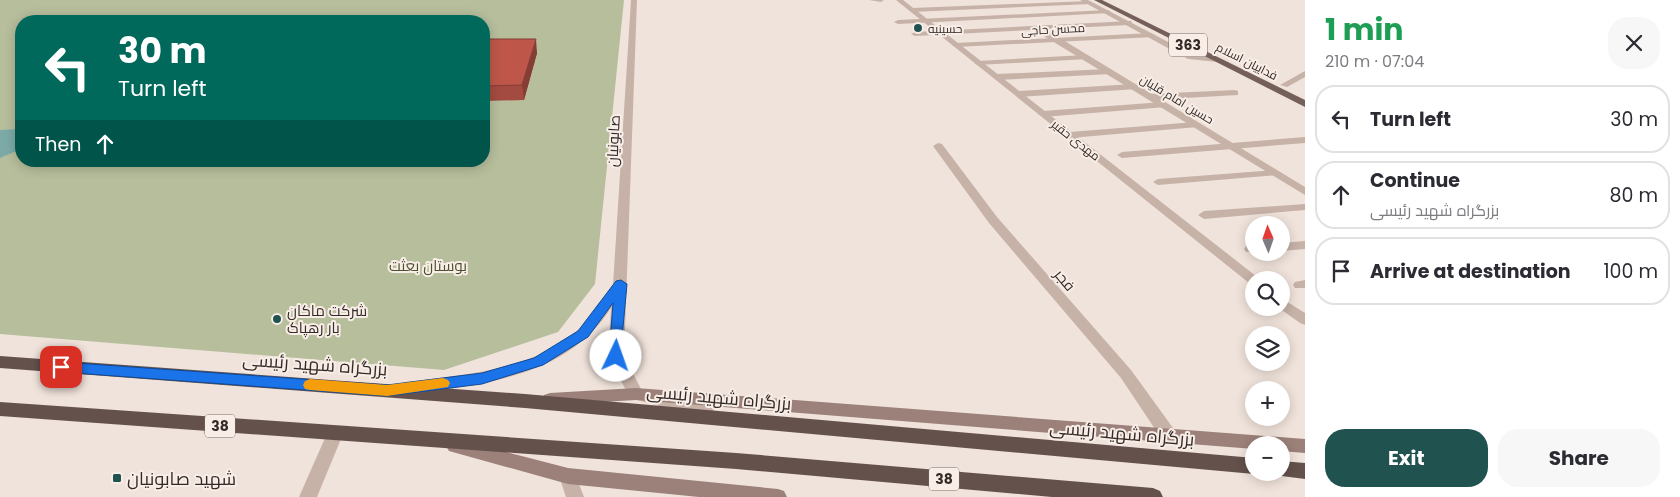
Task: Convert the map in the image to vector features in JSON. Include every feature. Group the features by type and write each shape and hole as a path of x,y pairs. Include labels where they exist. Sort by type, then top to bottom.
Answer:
{"highway":[{"name":"بزرگراه شهید رئیسی","path":"0,362 525,401 1245,465"},
{"name":"38","path":"0,409 441,442 736,461 1153,497"},
{"path":"1290,470 1305,471"}],"main road":[{"path":"1112,0 1177,36 1192,47"},
{"path":"1112,0 1305,95"},
{"name":"فداییان اسلام","path":"1090,1 1192,47 1305,104"},
{"path":"525,401 614,393 636,394 1167,433 1305,446"},
{"path":"441,442 568,476 717,494 778,497"}],"street":[{"name":"صابونیان","path":"634,0 616,356 636,394"},
{"path":"872,0 881,0"},
{"name":"مهدی حقیر","path":"899,0 1245,273"},
{"path":"912,10 1090,1 1191,57 1218,60"},
{"path":"898,22 1108,12"},
{"path":"915,34 1128,23"},
{"name":"حسین امام قلیان","path":"1037,28 1305,192"},
{"name":"محسن حاجی","path":"956,45 1151,35"},
{"path":"978,62 1085,57"},
{"path":"997,77 1108,72"},
{"path":"1284,85 1304,75"},
{"path":"1018,94 1134,87"},
{"path":"1150,97 1235,93"},
{"path":"1043,114 1163,105"},
{"path":"1070,135 1195,125"},
{"path":"1122,155 1305,140"},
{"name":"فجر","path":"938,146 993,220 1126,374 1167,433"},
{"path":"1158,182 1274,173"},
{"path":"1204,215 1305,207"},
{"path":"1290,246 1305,245"},
{"path":"387,390 482,378 539,362 583,334 621,284"},
{"path":"1290,309 1305,320"},
{"path":"636,394 734,420"},
{"path":"308,497 335,434"},
{"path":"568,476 575,497"}],"green space":[{"name":"بوستان بعثت","path":"0,0 624,0 595,284 558,332 444,370 0,334"}],"water":[{"path":"15,129 15,152 0,158 0,130"}],"building":[{"path":"490,39 536,39 522,85 490,86"}],"slow traffic":[{"path":"310,385 387,390 443,383"}],"place":[{"name":"حسینیه","path":"918,28"},
{"name":"شرکت ماکان بار رهپاک","path":"277,319"},
{"name":"شهید صابونیان","path":"117,478"}],"route":[{"path":"61,367 387,390 482,378 539,362 583,334 621,284 616,356"}]}
